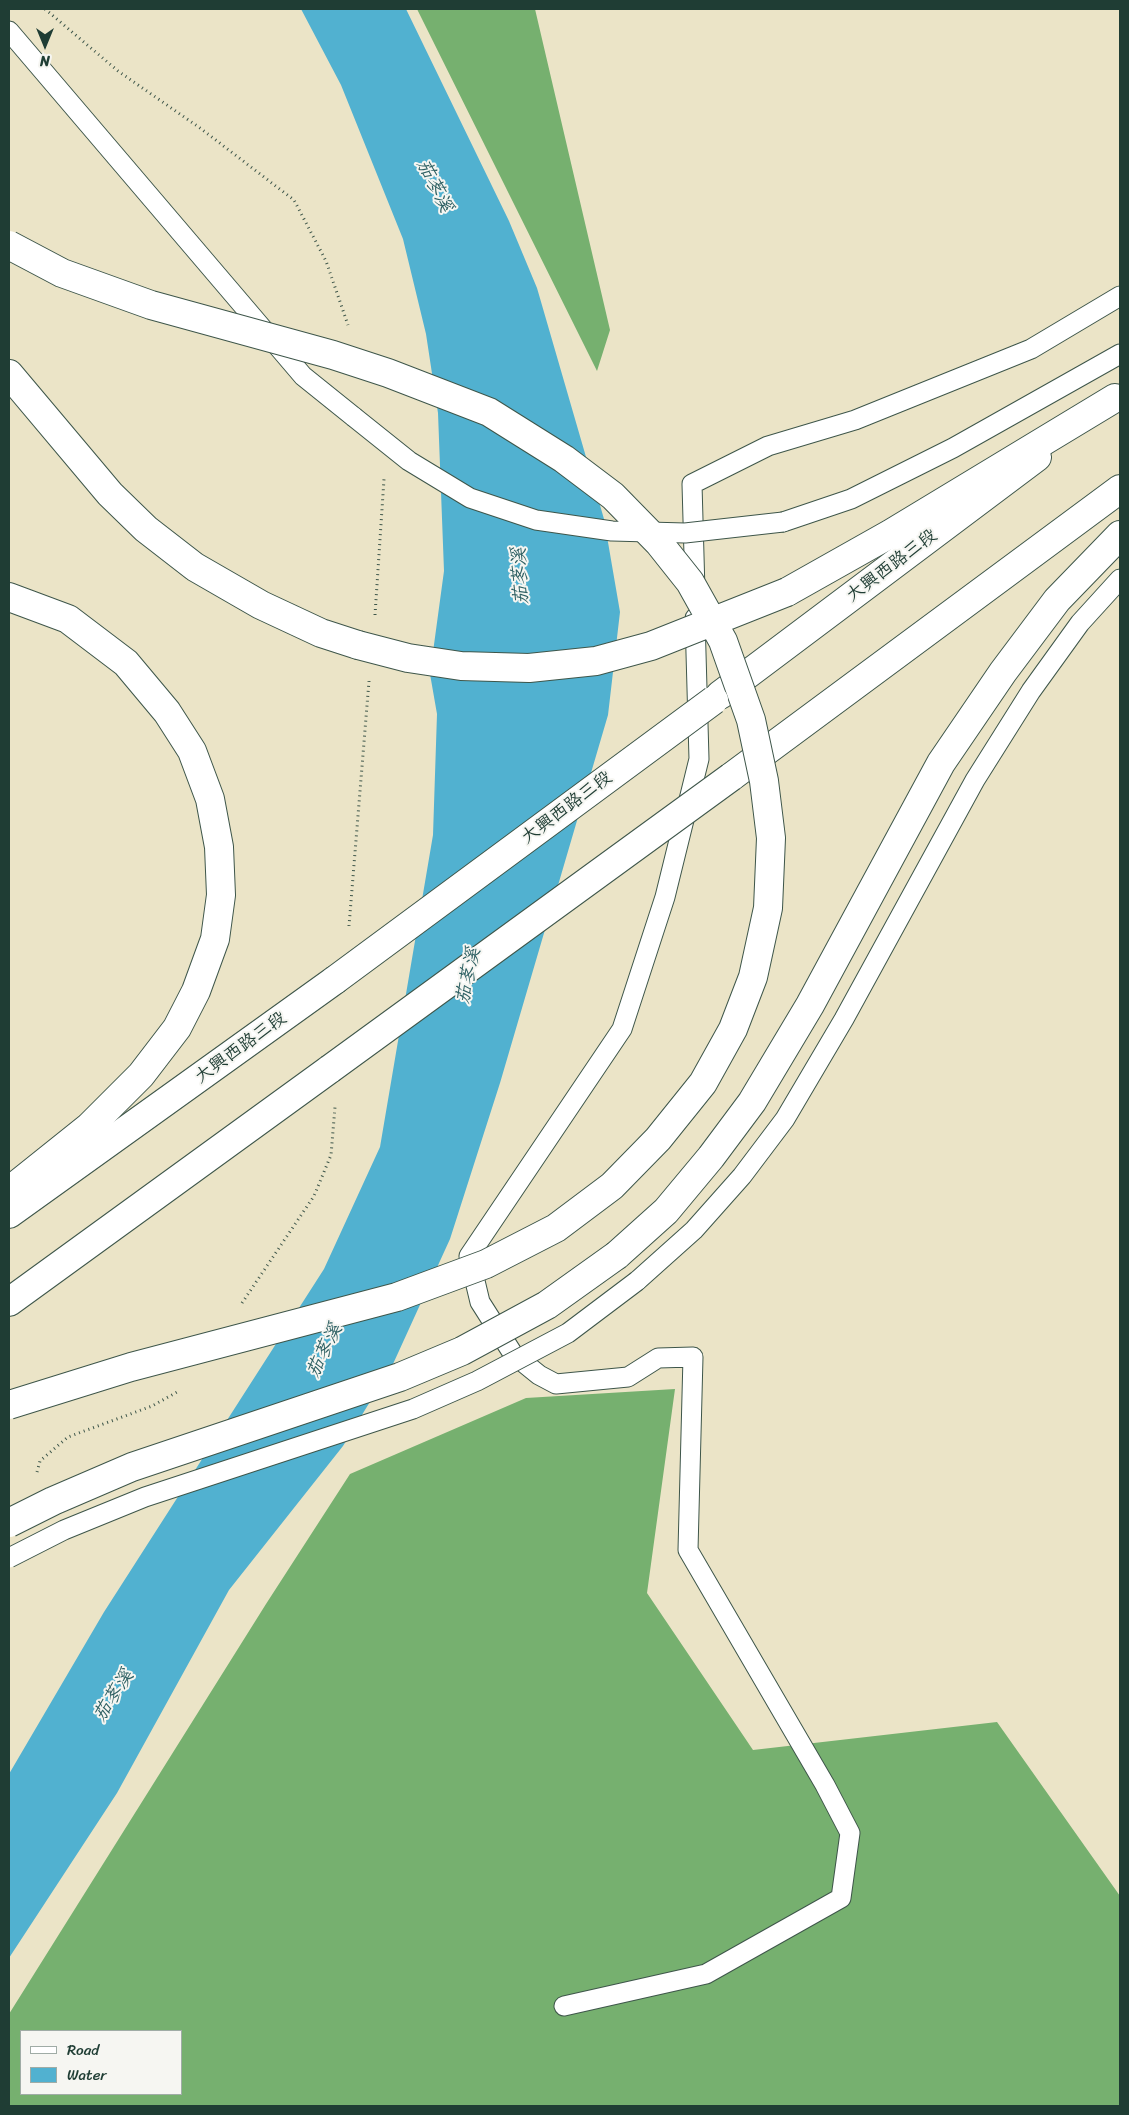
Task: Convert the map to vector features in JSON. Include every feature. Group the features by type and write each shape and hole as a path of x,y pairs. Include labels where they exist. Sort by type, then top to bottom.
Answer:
{"main road":[{"path":"9,245 62,273 151,305 342,358 388,373 489,412 564,459 613,496 659,543 690,582 723,641 750,720 764,781 771,838 768,908 753,977 733,1029 702,1083 658,1139 612,1186 556,1228 486,1264 397,1297 131,1367 9,1405"},
{"path":"9,374 110,494 146,529 195,567 261,605 321,633 366,634 408,658 461,666 529,668 596,662 651,646 787,592 890,534 1118,396"},
{"name":"大興西路三段","path":"9,1214 335,980 714,700 1118,396"},
{"path":"9,1302 731,776 1120,489"},
{"path":"9,1523 53,1501 132,1467 400,1377 462,1351 547,1306 617,1255 666,1211 712,1157 752,1102 810,1006 941,763 1003,672 1057,600 1120,535"},
{"path":"9,597 68,619 126,663 167,712 192,751 210,799 219,847 221,895 215,939 196,991 177,1028 141,1075 89,1127 9,1191"}],"lane":[{"path":"9,31 302,376 408,461 470,498 536,520 612,531 685,533 783,522 851,499 953,448 1120,354"},
{"path":"564,2006 706,1974 841,1898 850,1832 825,1785 688,1550 693,1358 658,1358 628,1377 556,1384 539,1375 513,1354 480,1302 469,1256 622,1029 665,896 699,759 692,484 768,446 855,420 1031,349 1120,296"},
{"path":"9,1558 64,1530 145,1497 413,1409 477,1381 568,1333 637,1281 694,1230 742,1176 785,1119 844,1019 980,772 1031,691 1080,623 1120,579"}],"path":[{"path":"45,9 118,71 200,128 294,200 326,261 348,326"},
{"path":"366,634 385,486 384,477"},
{"path":"349,929 370,673"},
{"path":"241,1305 314,1196 331,1156 335,1106"},
{"path":"35,1479 40,1461 68,1437 152,1406 183,1388"}],"green space":[{"path":"417,9 535,9 610,330 597,371"},
{"path":"675,1389 647,1593 753,1750 997,1722 1120,1896 1120,2106 9,2106 9,2014 266,1604 350,1474 526,1398"}],"water":[{"name":"茄苳溪","path":"301,9 406,9 509,221 537,288 604,519 620,612 608,715 500,1083 450,1239 393,1364 343,1446 229,1590 117,1793 9,1958 9,1774 104,1612 324,1269 380,1147 433,835 437,714 430,674 444,571 438,413 426,334 403,239 341,85"}]}
